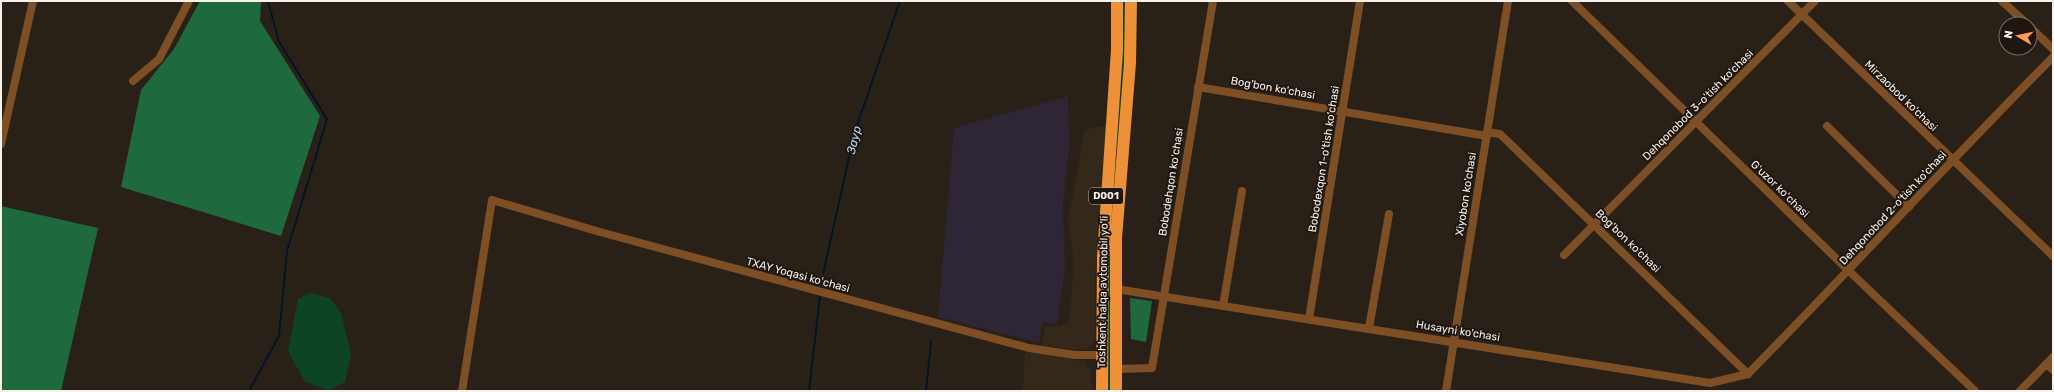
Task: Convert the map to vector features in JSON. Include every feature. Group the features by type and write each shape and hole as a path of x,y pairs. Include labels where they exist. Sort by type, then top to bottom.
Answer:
{"highway":[{"name":"Toshkent halqa avtomobil yo'li","path":"1102,391 1103,257 1108,159 1117,50 1117,1"},
{"name":"Toshkent halqa avtomobil yo'li","path":"1116,391 1116,232 1130,63 1131,1"},
{"path":"1108,159 1122,160"}],"street":[{"path":"1,144 33,1"},
{"path":"133,81 159,59 189,1"},
{"name":"Bobodehqon koʻchasi","path":"1115,369 1152,368 1213,1"},
{"name":"Bobodexqon 1-o'tish ko'chasi","path":"1309,320 1360,1"},
{"name":"Xiyobon ko'chasi","path":"1446,391 1508,1"},
{"name":"Gʻuzor koʻchasi","path":"1572,1 1849,271 1975,391"},
{"name":"Mirzaobod ko'chasi","path":"1788,1 1951,160 2053,256"},
{"name":"Dehqonobod 3-o'tish ko'chasi","path":"1564,255 1815,1"},
{"path":"2002,1 2018,16"},
{"path":"2038,35 2053,49"},
{"name":"Dehqonobod 2-o'tish ko'chasi","path":"1748,374 1849,271 1951,160 2053,57"},
{"name":"Bog'bon ko'chasi","path":"1198,87 1487,134 1500,134 1748,374"},
{"path":"1827,126 1909,207"},
{"path":"1223,306 1242,191"},
{"name":"TXAY Yoqasi koʻchasi","path":"462,391 492,200 600,232 1029,348 1074,355 1102,355"},
{"path":"1369,328 1389,214"},
{"name":"Husayni ko'chasi","path":"1116,289 1710,383 1748,374"},
{"path":"2020,391 2053,357"},
{"path":"2046,364 2053,370"}],"shaded area":[{"path":"1068,96 1069,146 1063,205 1065,267 1057,324 1042,322 1039,343 938,317 954,128"},
{"path":"1107,125 1095,277 1095,340 1088,348 1078,350 1042,345 1045,327 1069,324 1074,263 1068,220 1085,130"},
{"path":"1025,350 1085,362 1091,372 1092,391 1023,391"}],"green space":[{"path":"200,1 261,1 260,21 320,116 281,236 121,187 141,90 174,49"},
{"path":"1123,1 1128,1 1120,149 1115,149"},
{"path":"1114,164 1118,164 1112,391 1107,391 1107,264"},
{"path":"1,206 98,228 61,391 1,391"},
{"path":"311,293 330,298 341,313 351,354 345,382 329,390 305,382 288,351 298,299"},
{"path":"1130,298 1152,301 1146,342 1131,339"}],"waterway":[{"path":"249,391 279,336 287,251 327,119 279,42 268,1"},
{"name":"Заур","path":"821,283 855,131 900,1"},
{"name":"Заур","path":"809,391 820,296"},
{"path":"926,391 931,342"}]}
